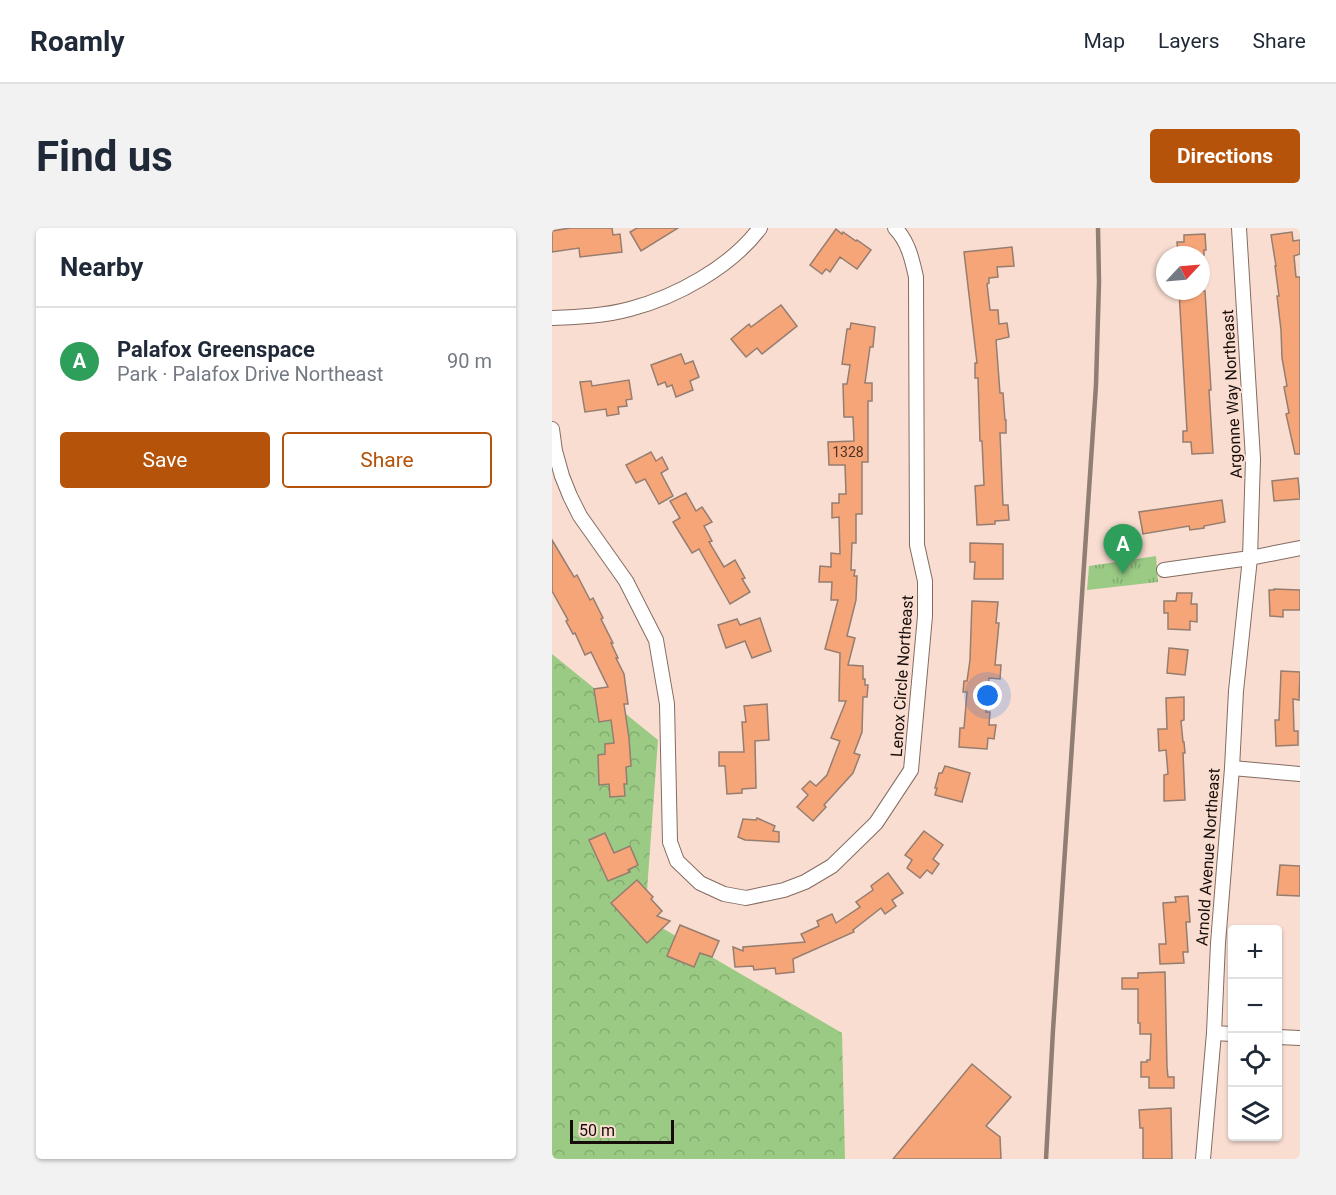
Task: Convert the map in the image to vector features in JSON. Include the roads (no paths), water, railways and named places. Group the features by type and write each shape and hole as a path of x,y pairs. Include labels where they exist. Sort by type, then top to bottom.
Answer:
{"street":[{"path":"552,318 595,316 630,309 667,297 699,281 728,260 760,228"},
{"name":"Lenox Circle Northeast","path":"552,429 555,451 570,496 580,516 626,581 656,640 668,704 670,842 677,861 700,883 724,894 746,898 784,890 805,882 832,866 876,824 911,770 926,616 925,580 917,545 916,277 910,252 895,228"},
{"name":"Argonne Way Northeast","path":"1239,228 1253,459 1250,558"},
{"path":"1164,570 1250,558 1300,548"},
{"name":"Arnold Avenue Northeast","path":"1203,1159 1214,1033 1236,691 1250,558"},
{"path":"1232,768 1300,774"},
{"path":"1214,1033 1228,1034"},
{"path":"1282,1037 1300,1038"}],"railway":[{"path":"1046,1159 1096,385 1098,228"}],"place":[{"name":"Palafox Greenspace","path":"1123,574"}]}
